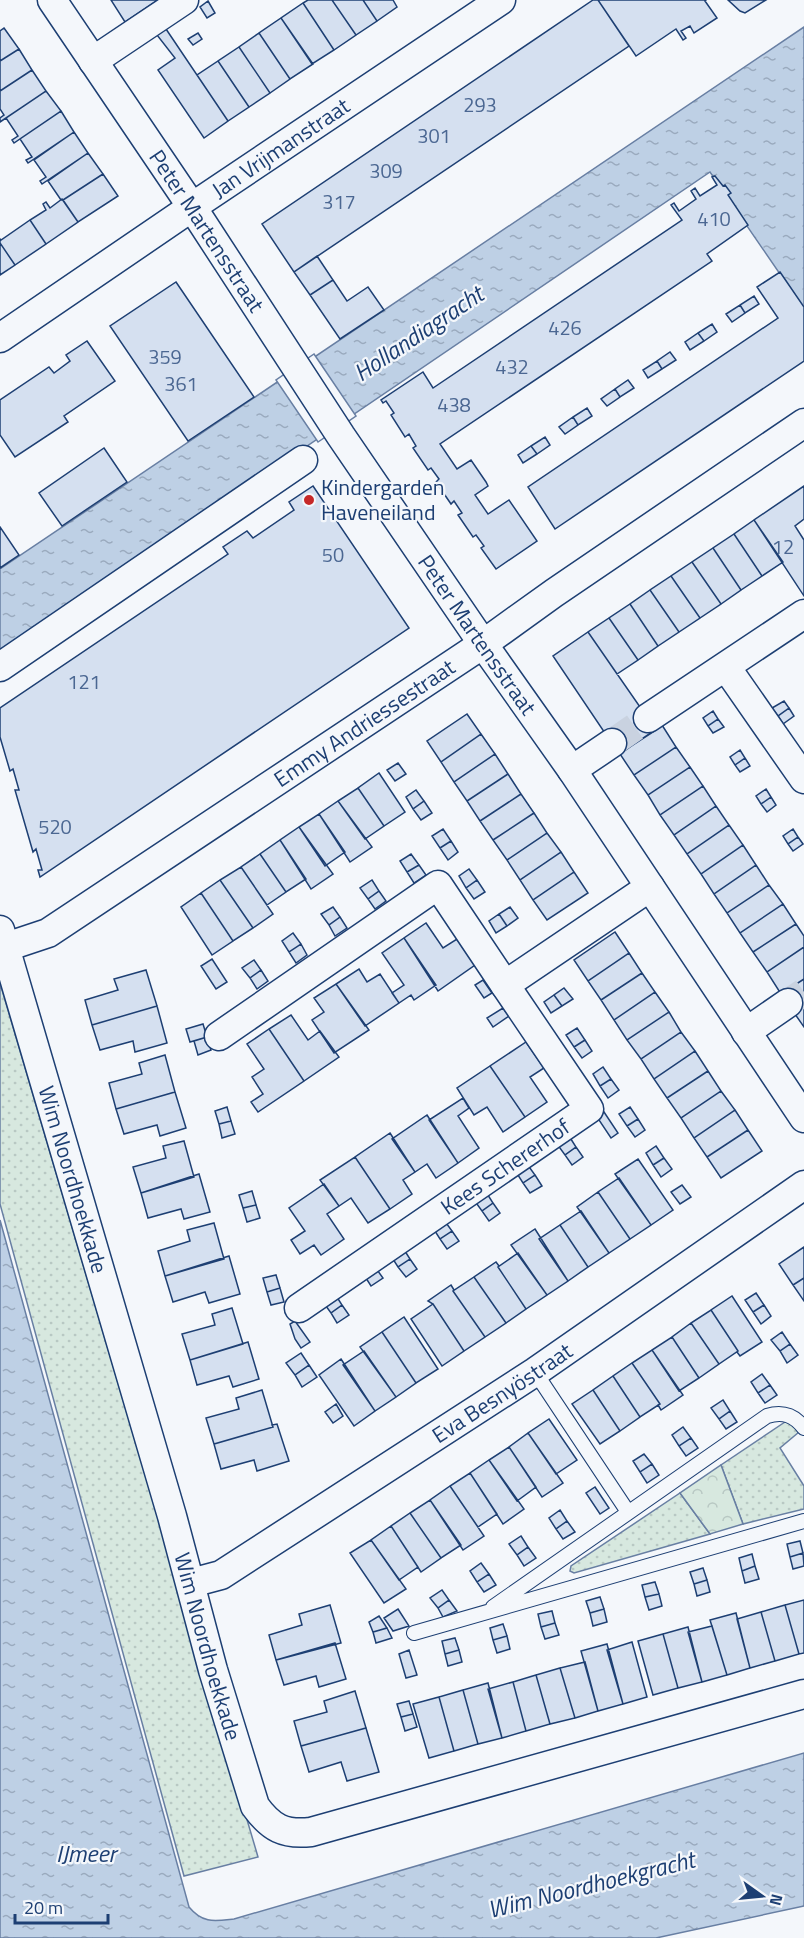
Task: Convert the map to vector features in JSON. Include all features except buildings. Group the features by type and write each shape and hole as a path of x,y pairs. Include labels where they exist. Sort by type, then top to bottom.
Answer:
{"street":[{"name":"Peter Martensstraat","path":"52,0 192,207 294,365 327,443 483,644 572,770 804,1118"},
{"path":"93,61 184,0"},
{"name":"Jan Vrijmanstraat","path":"0,338 501,0"},
{"name":"Emmy Andriessestraat","path":"3,938 48,933 483,644 804,423"},
{"path":"0,667 327,443"},
{"path":"648,718 804,614"},
{"path":"726,667 804,779"},
{"path":"572,770 612,743"},
{"name":"Kees Schererhof","path":"219,1036 438,885 589,1109 299,1308"},
{"path":"506,985 650,887"},
{"name":"Wim Noordhoekkade","path":"3,938 191,1583 213,1670 255,1806 265,1820 279,1829 295,1833 311,1832 804,1694"},
{"path":"746,1032 788,1003"},
{"name":"Eva Besnyöstraat","path":"191,1583 221,1575 535,1372 804,1185"}],"lane":[{"path":"535,1372 628,1512"},
{"path":"484,1613 767,1416 783,1413 790,1415 797,1419 804,1428"},
{"path":"414,1633 804,1521"}],"green space":[{"path":"0,983 258,1857 184,1876 0,1204"},
{"path":"785,1422 790,1423 799,1432 780,1448 804,1486 804,1509 743,1524 721,1465"},
{"path":"721,1465 743,1524 710,1534 680,1493"},
{"path":"680,1493 710,1534 574,1573 570,1571 571,1566"}],"water":[{"name":"Hollandiagracht","path":"804,27 804,309 710,172 0,655 0,569"},
{"name":"IJmeer","path":"0,1220 189,1907 194,1912 204,1919 234,1919 804,1753 804,1906 656,1938 0,1938"}],"pier":[{"path":"314,354 356,416 318,442 276,380"}],"tunnel":[{"path":"612,743 648,718"},
{"path":"788,1003 804,992"}],"place":[{"name":"Kindergarden Haveneiland","path":"309,500"}],"water label":[{"name":"Wim Noordhoekgracht","path":"591,1884"}]}
